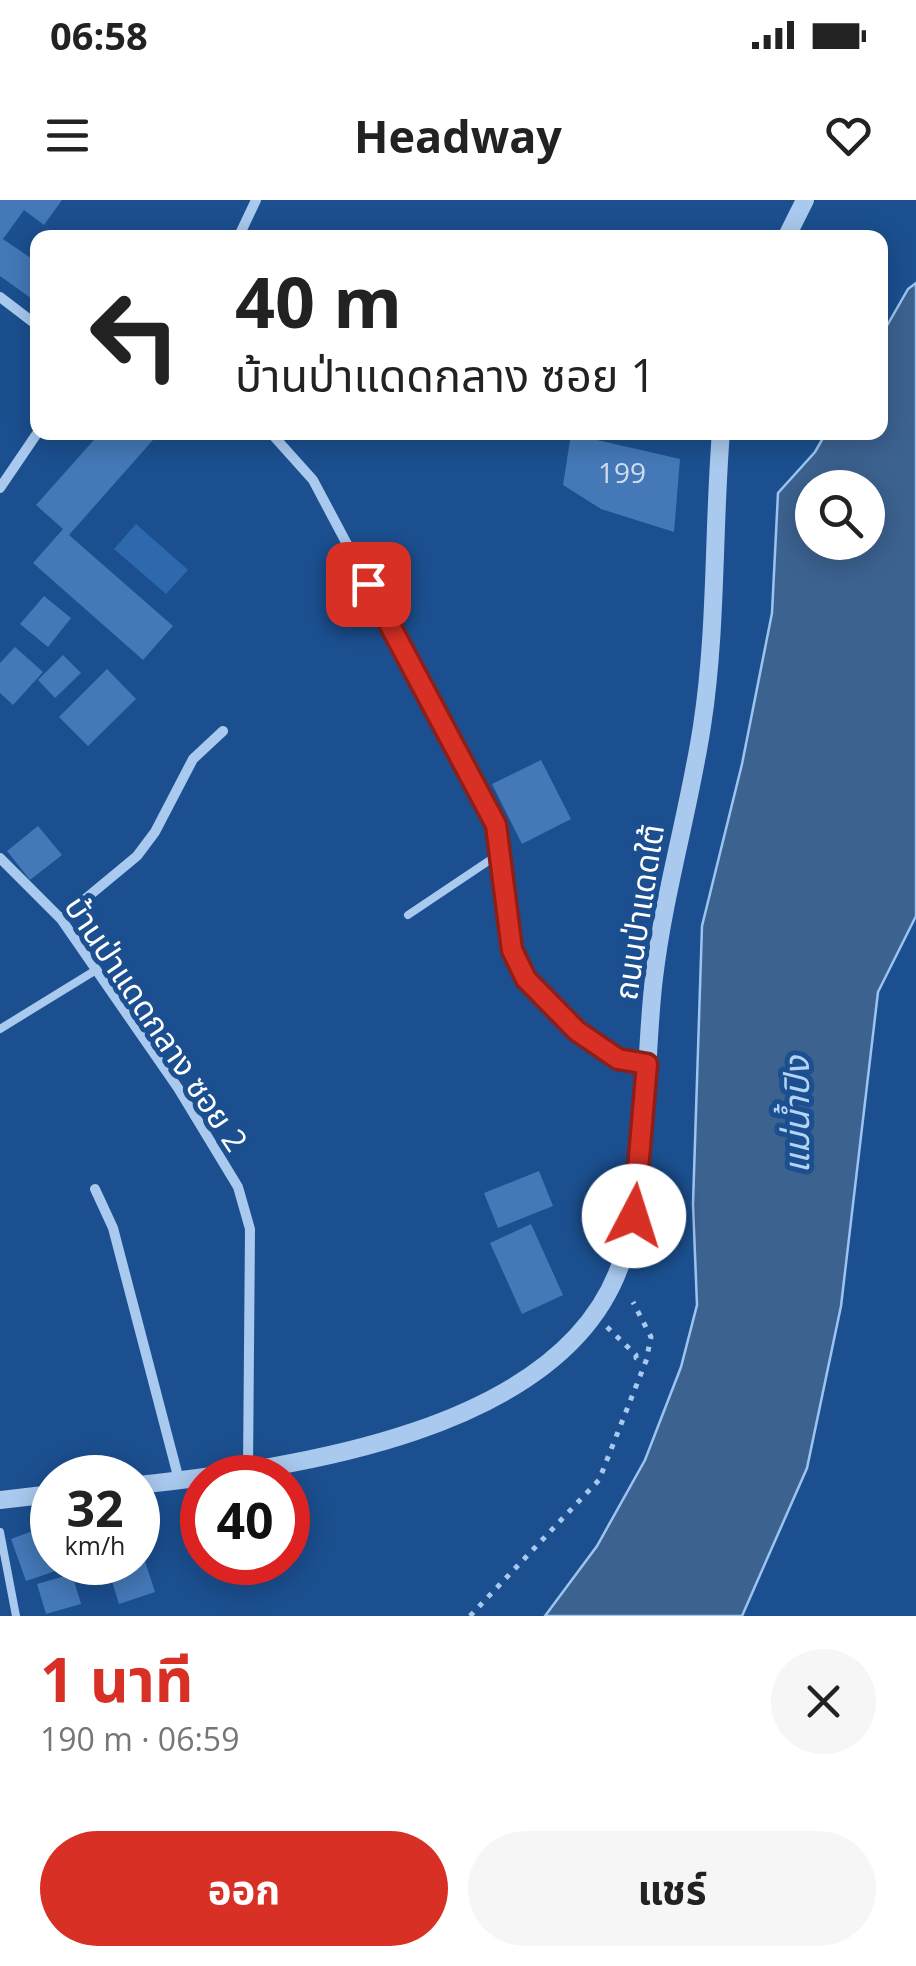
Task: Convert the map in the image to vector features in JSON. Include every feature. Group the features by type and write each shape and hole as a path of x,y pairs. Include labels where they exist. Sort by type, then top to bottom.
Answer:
{"street":[{"path":"242,230 256,200"},
{"path":"790,230 805,200"},
{"path":"0,297 30,320"},
{"path":"0,488 33,440"},
{"path":"277,440 313,480 496,825 512,950 526,979 577,1031 618,1059 647,1064"},
{"name":"ถนนป่าแดดใต้","path":"310,1456 407,1436 448,1420 525,1379 550,1361 594,1314 621,1264 634,1216 662,918 702,726 711,649 721,440"},
{"path":"60,920 137,856 155,832 193,760 223,730"},
{"name":"บ้านป่าแดดกลาง ซอย 2","path":"0,858 60,920 178,1088 238,1187 250,1230 248,1455"},
{"path":"96,1189 112,1228 179,1480"},
{"name":"ถนนป่าแดดใต้","path":"160,1482 179,1480"},
{"path":"0,1500 30,1497"}],"lane":[{"path":"408,915 500,854"},
{"path":"0,1029 96,970"},
{"path":"0,1532 16,1616"}],"path":[{"path":"470,1616 599,1480 646,1361 651,1338 634,1302"},
{"path":"594,1314 636,1358 646,1361"}],"shaded area":[{"path":"136,524 188,570 166,594 114,549"}],"water":[{"name":"แม่น้ำปิง","path":"916,283 916,916 878,992 841,1306 807,1468 742,1616 545,1616 597,1546 645,1460 681,1367 697,1305 693,1204 702,926 742,764 772,613 778,493 795,474 795,560 885,560 885,470 799,470 822,440 888,440 888,324 908,289"}],"building":[{"path":"0,200 62,200 44,225 24,210 3,239 30,258 30,298 0,276"},
{"path":"94,440 153,440 69,535 173,626 143,660 33,563 63,529 36,505"},
{"path":"570,440 597,440 680,459 674,532 601,509 563,485"},
{"path":"44,596 71,618 48,647 20,624"},
{"path":"15,647 43,672 13,705 0,693 0,663"},
{"path":"63,655 81,673 55,698 38,680"},
{"path":"107,669 136,699 88,746 59,717"},
{"path":"541,760 571,819 522,844 492,784"},
{"path":"38,826 62,855 30,880 7,851"},
{"path":"539,1171 553,1206 498,1228 484,1193"},
{"path":"531,1224 563,1295 522,1314 490,1243"},
{"path":"30,1532 30,1580 26,1581 11,1539"},
{"path":"37,1585 75,1585 81,1604 46,1614"},
{"path":"113,1585 153,1585 155,1592 119,1604"}],"route":[{"path":"368,584 496,825 512,950 526,979 577,1031 618,1059 647,1064 634,1216"}]}
